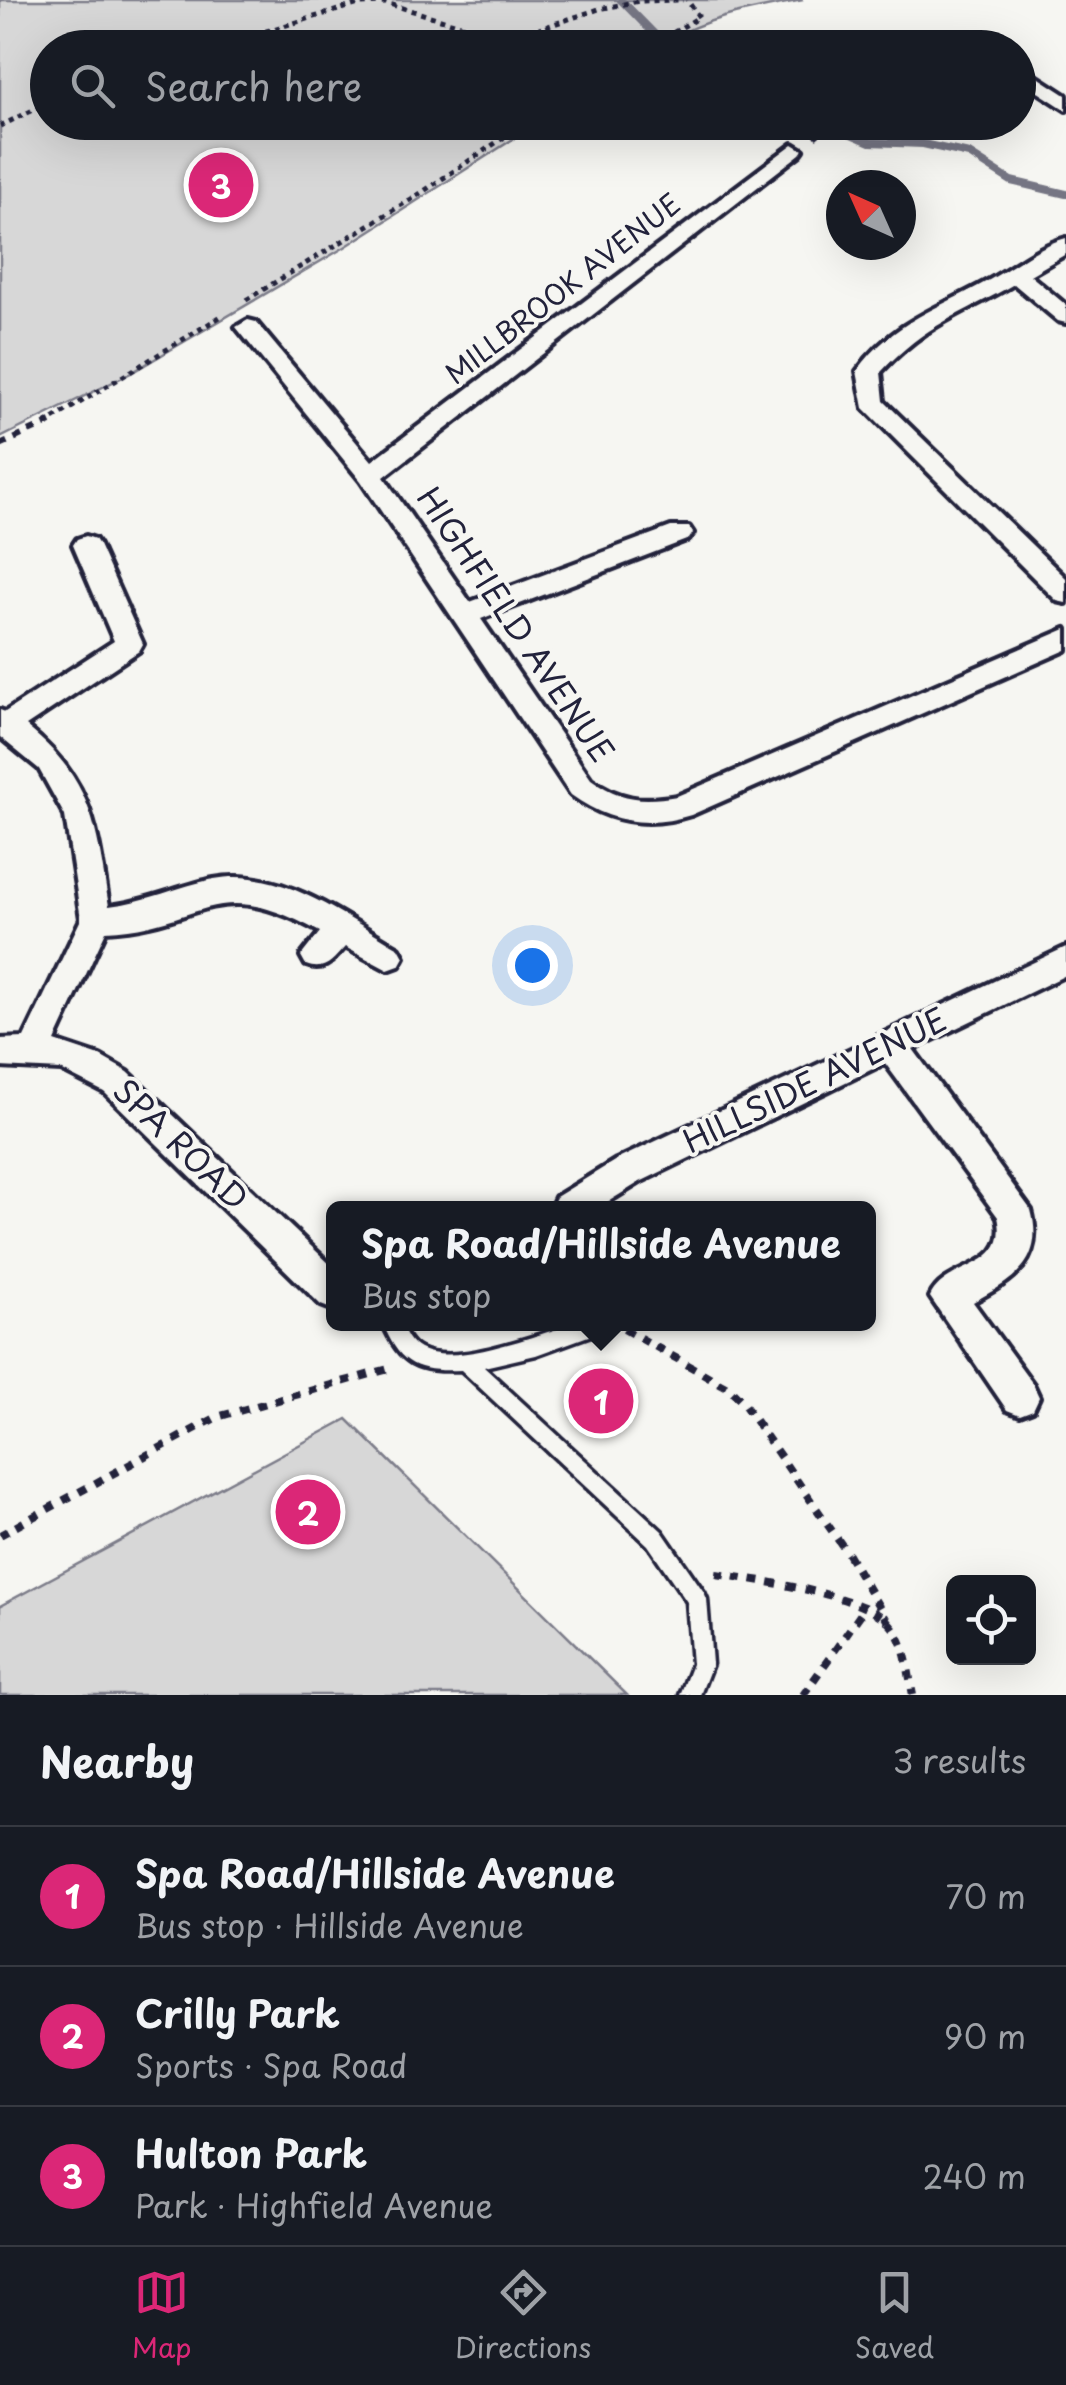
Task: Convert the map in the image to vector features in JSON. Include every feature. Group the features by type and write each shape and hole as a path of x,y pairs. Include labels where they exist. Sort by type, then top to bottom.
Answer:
{"street":[{"path":"1036,74 1066,71"},
{"path":"1036,81 1066,104"},
{"name":"MILLBROOK AVENUE","path":"370,476 792,150"},
{"path":"1066,245 1016,275 938,312 898,340 869,372 872,403 1066,594"},
{"path":"1016,275 1066,316"},
{"name":"HIGHFIELD AVENUE","path":"248,327 370,476 581,787 604,804 642,814 681,806 1066,639"},
{"path":"467,614 680,532"},
{"path":"34,1050 96,920 80,816 50,761 4,722 130,644 86,545"},
{"path":"96,920 138,916 221,890 249,890 273,894 388,957"},
{"path":"317,956 340,931"},
{"name":"HILLSIDE AVENUE","path":"590,1201 890,1044 1066,960"},
{"path":"890,1044 1014,1210 1022,1230 1018,1249 1004,1264 948,1297 1020,1398"},
{"name":"SPA ROAD","path":"0,1054 34,1050 72,1056 116,1082 326,1285"}],"lane":[{"path":"395,1331 400,1345 422,1360 465,1362 583,1331"},
{"path":"465,1362 598,1482 655,1538 675,1567 696,1599 702,1664 690,1695"}],"path":[{"path":"536,30 599,9 640,1 685,0 699,18 679,30"},
{"path":"270,30 359,4 386,3 477,30"},
{"path":"0,126 30,112"},
{"path":"0,445 65,415 500,140"},
{"path":"627,1331 729,1388 741,1400 848,1554 888,1622 904,1653 913,1695"},
{"path":"0,1535 217,1418 422,1360"},
{"path":"675,1567 760,1580 865,1608 888,1622"},
{"path":"803,1695 865,1608"}],"shaded area":[{"path":"0,0 803,0 733,15 689,30 30,30 30,140 512,140 345,247 131,373 0,438"},
{"path":"347,1419 627,1695 0,1695 0,1606"}],"waterway":[{"path":"621,0 650,30"},
{"path":"865,140 923,144 969,154 1011,181 1066,194"}],"place":[{"name":"Hulton Park","path":"221,185"},
{"name":"Spa Road/Hillside Avenue","path":"601,1401"},
{"name":"Crilly Park","path":"308,1512"}]}
